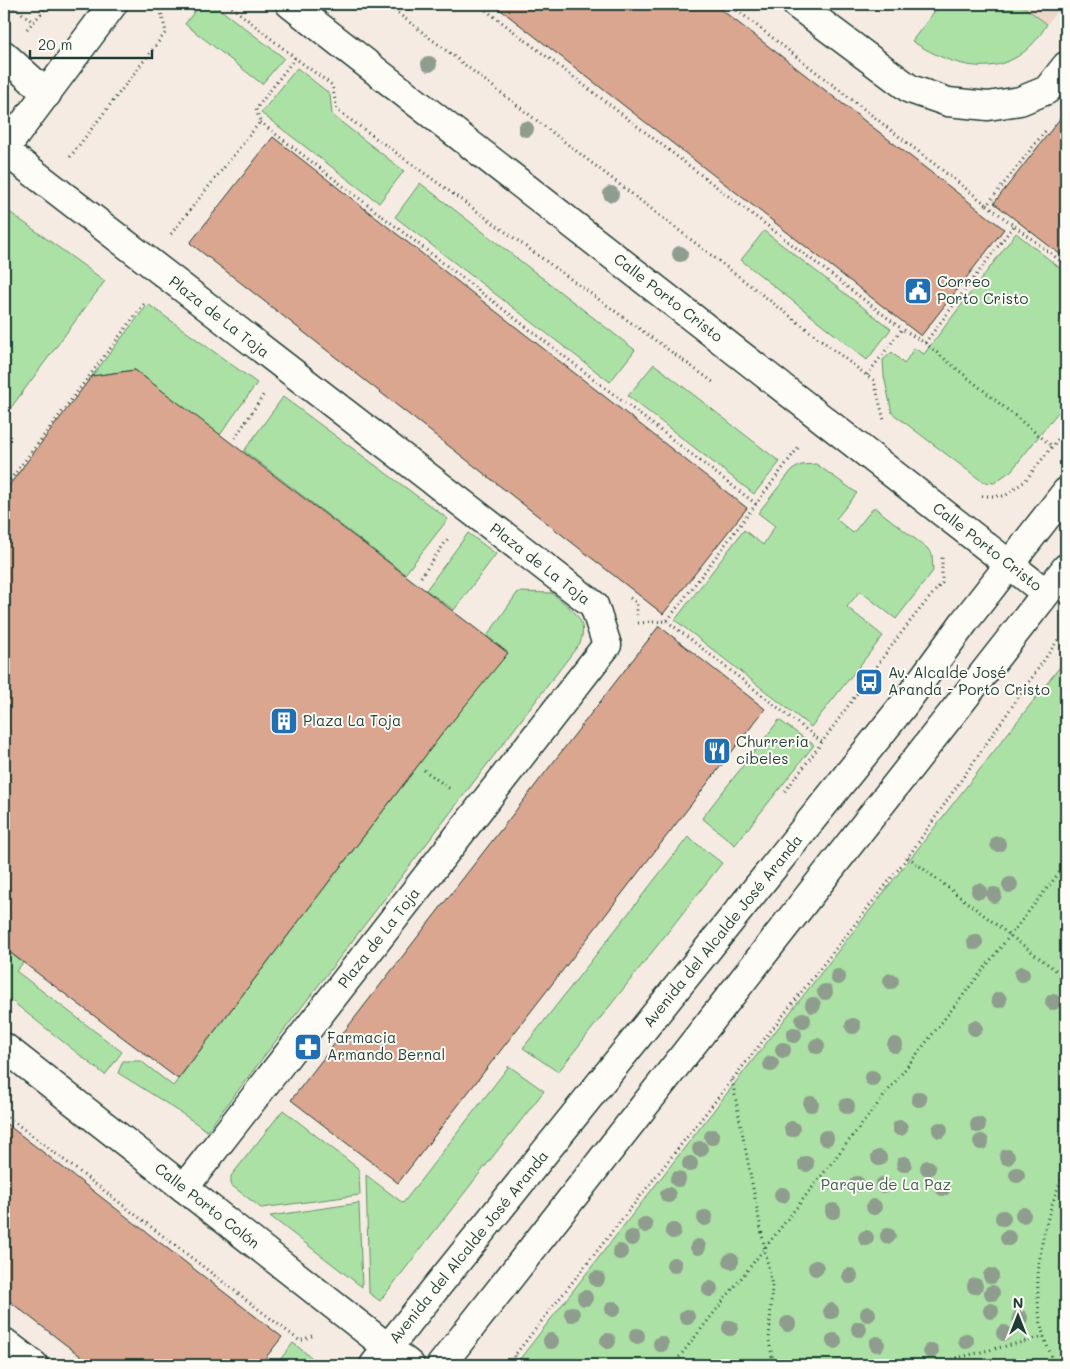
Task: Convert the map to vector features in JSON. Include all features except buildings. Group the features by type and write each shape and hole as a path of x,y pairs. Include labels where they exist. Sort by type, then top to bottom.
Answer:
{"street":[{"path":"4,150 113,4"},
{"name":"Calle Porto Cristo","path":"290,4 1046,593"},
{"path":"796,4 904,85 948,102 988,106 1020,101 1047,90 1066,66"},
{"path":"4,55 47,94"},
{"name":"Plaza de La Toja","path":"4,150 594,605 607,645 184,1188"},
{"name":"Avenida del Alcalde José Aranda","path":"381,1356 896,715 1066,492"},
{"path":"441,1365 1066,568"},
{"name":"Calle Porto Colón","path":"4,1047 184,1188 381,1356 410,1365"},
{"path":"4,1342 34,1365"}],"path":[{"path":"10,4 33,22"},
{"path":"26,121 69,159 166,32 160,8 163,4"},
{"path":"228,4 332,85 337,110 720,387"},
{"path":"386,4 867,375 874,381 884,420 892,426"},
{"path":"478,4 902,329 925,343 1052,446"},
{"path":"295,58 256,109 260,122 756,504"},
{"path":"169,237 260,122"},
{"path":"987,205 1066,265"},
{"path":"925,343 1014,225"},
{"path":"4,488 149,298"},
{"path":"867,375 902,329"},
{"path":"236,438 268,388"},
{"path":"974,490 981,496 1005,496 1025,481 1066,429"},
{"path":"792,439 808,451"},
{"path":"667,621 800,445"},
{"path":"780,798 823,743 916,611 942,583 943,558 938,547 981,496"},
{"path":"420,577 454,530"},
{"path":"629,597 637,603 637,630"},
{"path":"637,623 667,621 823,743"},
{"path":"507,1365 908,857 1063,633"},
{"path":"424,770 452,790"},
{"path":"908,857 1066,978"},
{"path":"673,1365 1066,864"},
{"path":"732,1080 772,1286 769,1341 774,1365"},
{"path":"4,1114 300,1341 321,1332"},
{"path":"1056,1365 1044,1337 1039,1304 1039,1266 1045,1226 1054,1195 1066,1170"},
{"path":"927,1365 1044,1337"},
{"path":"515,1356 526,1365"},
{"path":"603,1365 610,1365"}],"shaded area":[{"path":"1020,4 1063,4 1047,24"}],"green space":[{"path":"200,4 213,4 284,58 262,84 185,24"},
{"path":"940,4 1020,4 1047,24 1034,43 1019,56 1003,63 986,66 968,65 949,60 912,41"},
{"path":"297,68 330,94 332,115 404,171 379,203 261,113"},
{"path":"420,183 635,350 610,382 395,217"},
{"path":"4,208 105,281 4,417"},
{"path":"764,231 891,329 867,360 741,260"},
{"path":"1016,233 1066,273 1066,402 1012,470 994,483 983,482 892,413 884,376 883,360 892,352 904,364 914,348 924,354"},
{"path":"148,304 257,383 220,435 135,370 92,376"},
{"path":"654,364 780,462 754,494 628,396"},
{"path":"283,397 448,519 405,574 244,451"},
{"path":"816,464 857,493 836,519 853,533 874,507 927,548 932,554 933,571 896,619 860,591 847,607 883,636 811,727 675,620 744,530 763,545 775,526 758,513 792,470 801,465"},
{"path":"468,533 496,554 454,610 426,590"},
{"path":"518,592 552,593 571,609 580,620 582,634 580,643 207,1131 118,1073 123,1061 141,1061 173,1086 442,734 366,676 508,653 487,636"},
{"name":"Parque de La Paz","path":"1066,659 1066,1365 515,1365"},
{"path":"779,720 814,745 735,845 702,818"},
{"path":"688,837 722,863 558,1072 523,1048"},
{"path":"4,948 23,963 16,971 122,1052 105,1075 4,995"},
{"path":"509,1066 544,1091 380,1301 369,1293 366,1175 403,1203"},
{"path":"283,1110 359,1169 360,1195 261,1208 231,1185 231,1176"},
{"path":"359,1203 362,1287 270,1216"},
{"path":"293,1343 321,1365 276,1365"}],"place":[{"name":"Correo Porto Cristo","path":"918,291"},
{"name":"Av. Alcalde José Aranda - Porto Cristo","path":"869,682"},
{"name":"Plaza La Toja","path":"284,721"},
{"name":"Churreria cibeles","path":"717,751"},
{"name":"Farmacia Armando Bernal","path":"308,1047"}]}
